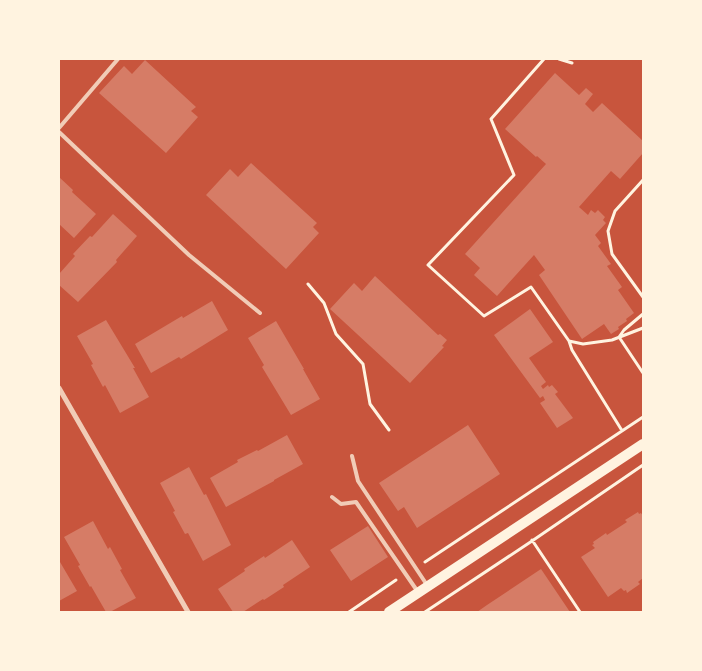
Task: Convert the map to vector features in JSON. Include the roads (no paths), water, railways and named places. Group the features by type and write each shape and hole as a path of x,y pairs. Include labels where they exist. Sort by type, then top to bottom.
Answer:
{"main road":[{"path":"389,612 643,446"}],"street":[{"path":"59,388 188,612"}],"lane":[{"path":"59,128 118,59"},
{"path":"59,132 189,254 260,313"},
{"path":"352,456 358,481 428,586"},
{"path":"332,497 341,504 356,502 418,592"}]}
